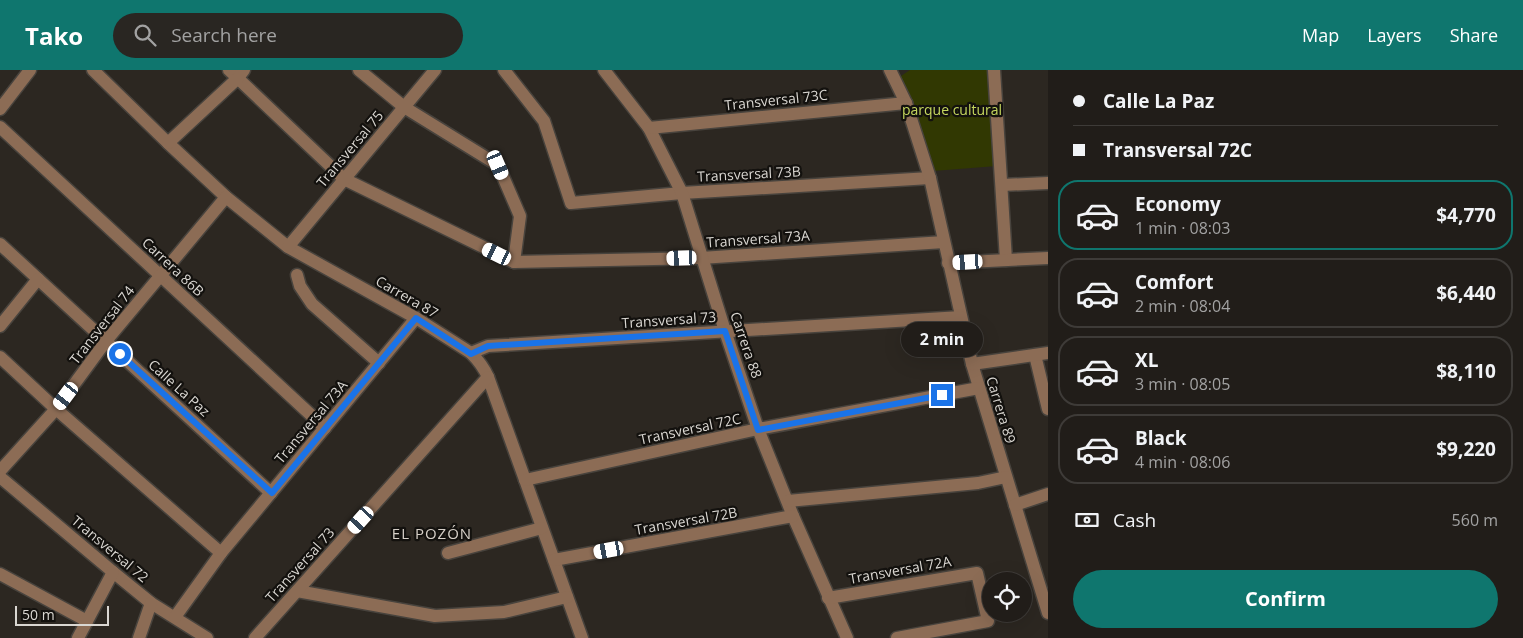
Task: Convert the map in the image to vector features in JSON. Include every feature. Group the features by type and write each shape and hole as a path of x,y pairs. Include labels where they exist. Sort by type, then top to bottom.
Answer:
{"street":[{"path":"0,109 30,70"},
{"name":"Carrera 87","path":"93,70 168,144 226,197 288,247 416,318 471,354 483,367 582,638"},
{"path":"168,144 237,73 344,179 514,262 520,216 498,165 404,108 359,70"},
{"name":"Transversal 75","path":"288,247 435,70"},
{"name":"Transversal 73B","path":"504,70 544,121 571,203 682,193 930,178"},
{"name":"Carrera 88","path":"604,70 649,128 682,193 701,258 758,430 828,598 847,638"},
{"path":"994,70 1006,260"},
{"name":"Carrera 89","path":"895,72 930,178 972,364 1048,613"},
{"name":"Transversal 73C","path":"649,128 906,103"},
{"name":"Carrera 86B","path":"0,127 325,428"},
{"path":"1002,185 1048,184"},
{"name":"Transversal 74","path":"0,471 56,409 106,342 226,197"},
{"name":"Transversal 73A","path":"514,262 701,258 944,242"},
{"name":"Calle La Paz","path":"0,244 272,493"},
{"path":"948,262 1048,258"},
{"path":"296,275 300,286 312,304 379,364"},
{"path":"0,326 38,279"},
{"name":"Transversal 73","path":"471,354 488,346 961,317"},
{"name":"Transversal 73A","path":"175,618 221,553 416,318"},
{"path":"972,364 1042,354 1048,409"},
{"path":"0,357 56,409 221,553"},
{"name":"Transversal 73","path":"254,638 488,377"},
{"name":"Transversal 72C","path":"525,480 758,430 979,388"},
{"name":"Transversal 72","path":"0,476 152,603 207,638"},
{"path":"788,501 978,483 1006,478"},
{"path":"1015,505 1048,494"},
{"name":"Transversal 72B","path":"554,560 793,516"},
{"path":"448,553 542,528"},
{"path":"78,638 113,572"},
{"name":"Transversal 72A","path":"828,598 978,573 988,621 897,638"},
{"path":"0,574 87,621"},
{"path":"297,591 435,616 504,612 567,597"},
{"path":"139,638 152,603"}],"green space":[{"name":"parque cultural","path":"910,70 988,70 997,166 933,171 898,78"}],"district":[{"name":"EL POZÓN","path":"432,534"}],"route":[{"path":"120,354 272,493 416,318 471,354 488,346 725,331 758,430 942,395"}]}
